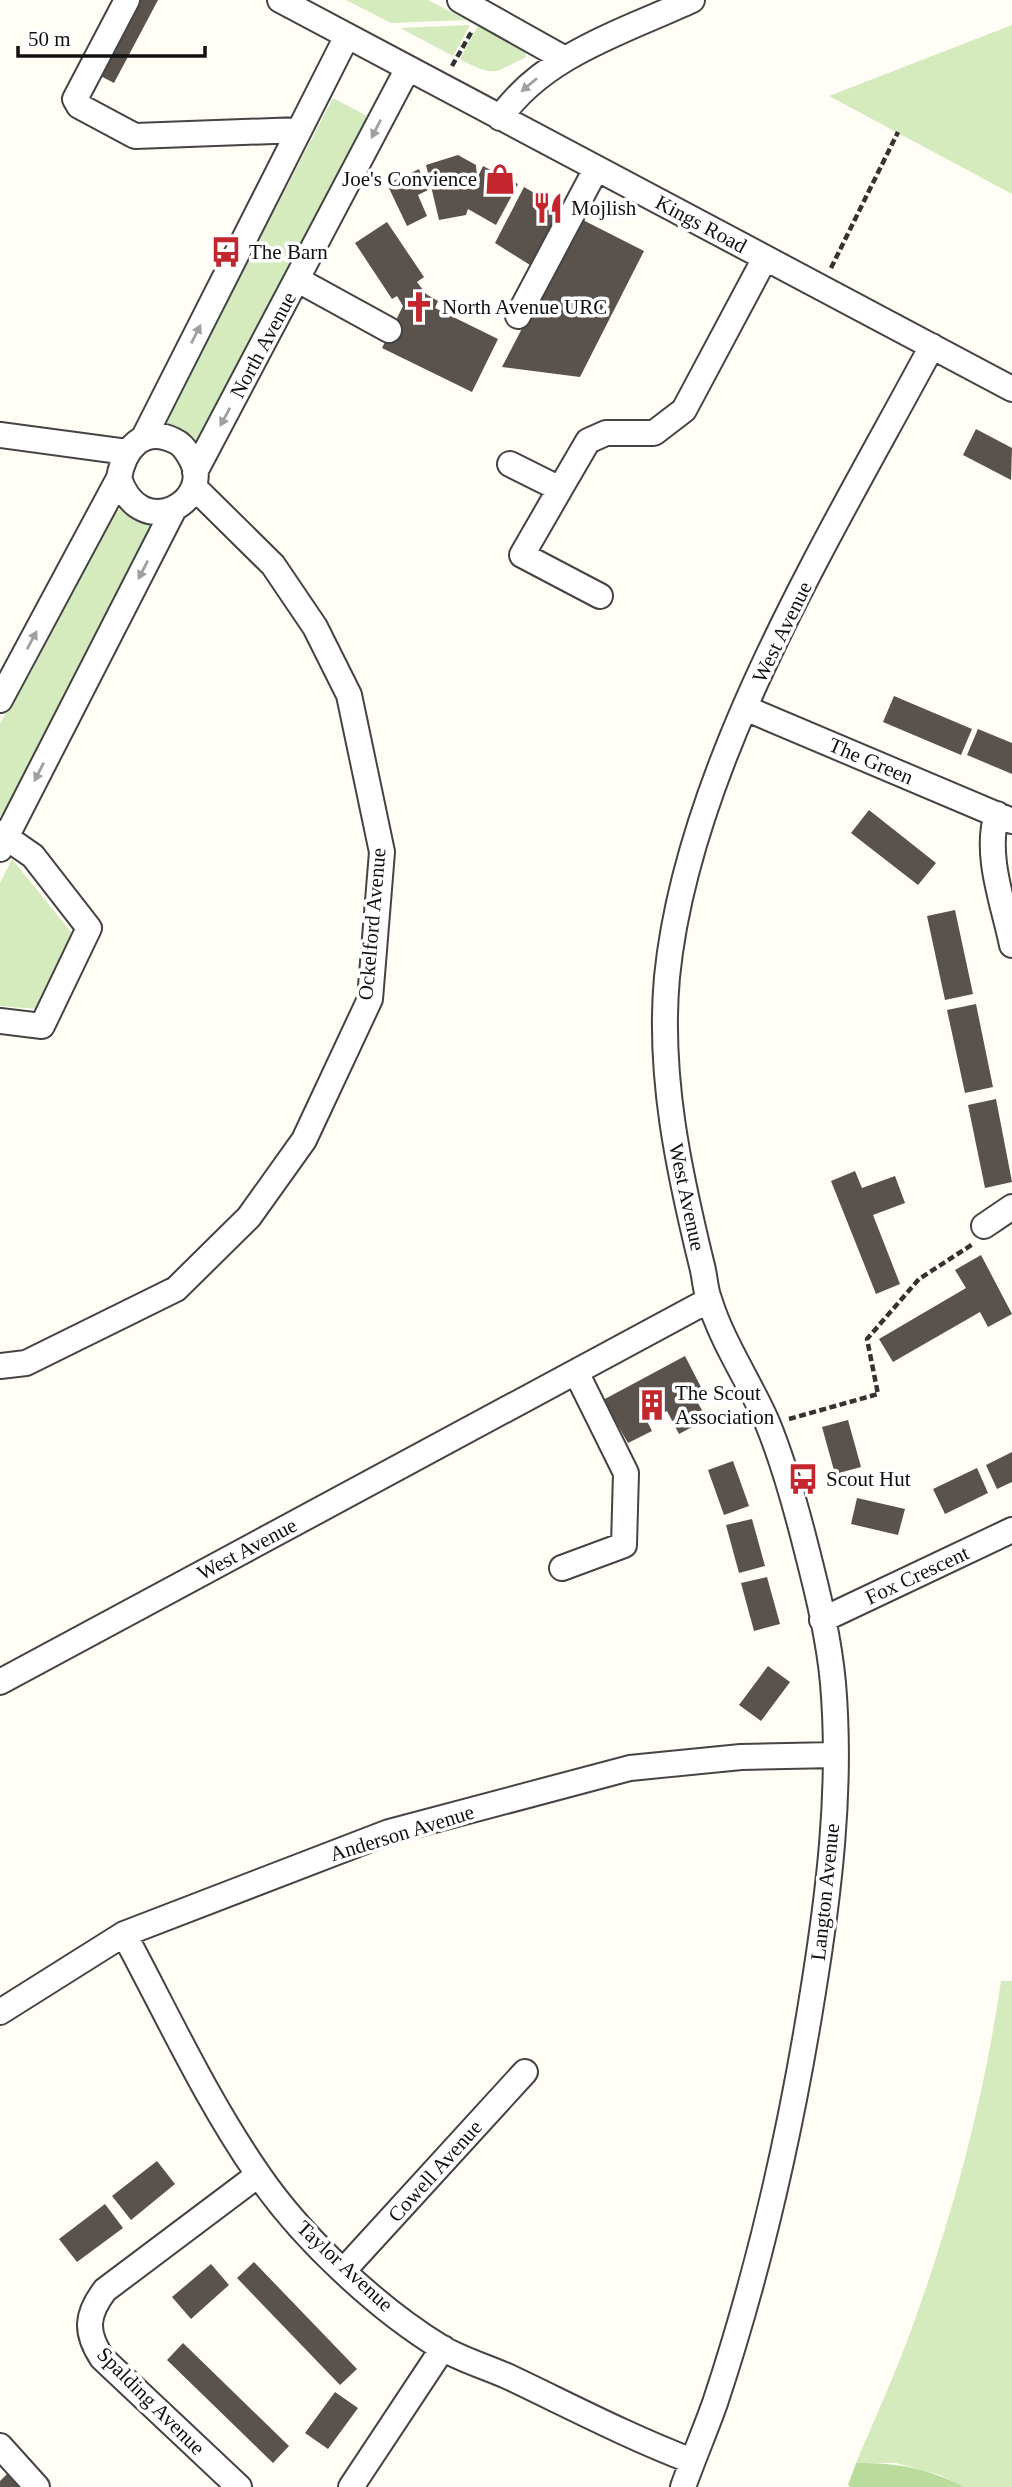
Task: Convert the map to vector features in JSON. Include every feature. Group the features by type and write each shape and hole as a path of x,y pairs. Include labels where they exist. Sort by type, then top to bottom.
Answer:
{"street":[{"path":"127,0 75,99 79,106 135,136 299,130"},
{"name":"Kings Road","path":"280,0 1012,389"},
{"path":"460,0 565,59"},
{"path":"500,118 513,99 531,82 565,59 692,0"},
{"path":"0,700 119,478 347,36"},
{"name":"North Avenue","path":"0,1021 42,1026 89,928 33,856 2,839 174,509 183,503 408,68"},
{"path":"518,316 596,169"},
{"path":"600,596 522,555 588,442 606,433 654,433 684,410 765,258"},
{"path":"298,280 389,330"},
{"name":"West Avenue","path":"0,1682 709,1300 674,1138 666,1051 667,981 679,899 692,852 745,708 821,553 932,346"},
{"path":"0,435 135,445 164,437 177,441 189,455 195,479"},
{"path":"510,464 560,489"},
{"path":"119,478 125,494 144,510 163,512 174,509"},
{"name":"Ockelford Avenue","path":"0,1366 26,1363 176,1289 249,1217 304,1140 370,999 382,852 349,695 315,628 273,565 195,479"},
{"name":"The Green","path":"745,708 1004,818 992,838 1012,946"},
{"path":"984,1226 1010,1214"},
{"name":"Langton Avenue","path":"683,2487 714,2404 755,2268 783,2158 829,1896 835,1755 833,1682 802,1530 768,1426 709,1300"},
{"path":"562,1568 624,1545 626,1473 576,1372"},
{"name":"Fox Crescent","path":"822,1620 1012,1530"},
{"name":"Anderson Avenue","path":"0,2012 124,1934 389,1832 631,1768 741,1757 835,1755"},
{"name":"Taylor Avenue","path":"124,1934 223,2118 258,2175 288,2213 344,2270 443,2348 638,2440 692,2461"},
{"name":"Cowell Avenue","path":"344,2270 525,2071"},
{"name":"Spalding Avenue","path":"239,2487 102,2358 90,2340 88,2322 93,2306 105,2290 258,2175"},
{"path":"351,2487 443,2348"},
{"path":"0,2446 37,2487"}],"path":[{"path":"440,86 483,12"},
{"path":"820,287 898,132"},
{"path":"768,1426 878,1394 867,1339 919,1279 971,1248 984,1226"}],"green space":[{"path":"346,0 428,0 466,20 391,23"},
{"path":"470,25 453,56 400,28"},
{"path":"1012,25 1012,194 829,96"},
{"path":"478,26 526,51 526,57 493,71 480,69 460,59"},
{"path":"333,98 371,118 200,446 162,426"},
{"path":"114,507 153,528 3,816 0,815 0,724"},
{"path":"12,859 75,937 37,1009 0,1006 0,883"},
{"path":"1001,1981 1012,1981 1012,2487 964,2487 940,2475 896,2463 856,2463 906,2345 946,2226 978,2105"},
{"path":"856,2463 912,2468 964,2487 850,2487 848,2485"}],"building":[{"path":"129,0 158,0 114,83 91,71"},
{"path":"458,155 476,165 477,179 483,166 518,184 496,225 468,209 466,215 439,220 426,165"},
{"path":"419,169 428,190 418,195 427,216 407,226 387,184"},
{"path":"524,187 562,209 530,265 495,243"},
{"path":"579,218 644,251 580,377 502,367"},
{"name":"North Avenue URC","path":"387,222 424,277 417,282 426,294 438,301 435,308 498,339 472,392 382,348 403,306 397,296 392,299 355,243"},
{"path":"976,429 1012,448 1011,480 963,455"},
{"path":"894,696 972,729 961,755 883,722"},
{"path":"978,729 1012,743 1012,774 967,755"},
{"path":"869,810 936,863 918,885 851,833"},
{"path":"955,910 973,994 945,1000 927,916"},
{"path":"976,1004 993,1087 965,1093 947,1010"},
{"path":"996,1099 1012,1182 985,1188 968,1105"},
{"path":"855,1171 862,1188 895,1176 905,1203 873,1215 900,1284 876,1294 831,1181"},
{"path":"981,1255 1012,1314 988,1327 980,1312 893,1362 879,1339 966,1288 955,1270"},
{"name":"The Scout Association","path":"685,1356 703,1391 694,1396 707,1419 679,1434 667,1411 647,1421 652,1431 628,1443 603,1400"},
{"path":"848,1420 861,1467 835,1474 822,1427"},
{"path":"1012,1452 1012,1482 997,1489 986,1465"},
{"path":"733,1461 749,1506 724,1515 708,1470"},
{"path":"977,1468 988,1493 945,1514 933,1489"},
{"path":"857,1498 905,1509 898,1535 851,1524"},
{"path":"752,1519 765,1566 739,1573 726,1525"},
{"path":"767,1577 780,1624 754,1631 741,1583"},
{"path":"768,1666 790,1682 761,1721 739,1705"},
{"path":"157,2161 175,2184 131,2220 112,2196"},
{"path":"105,2204 123,2228 77,2262 59,2239"},
{"path":"254,2262 357,2369 340,2385 237,2278"},
{"path":"211,2264 229,2285 191,2319 172,2297"},
{"path":"183,2343 289,2446 273,2463 167,2360"},
{"path":"335,2392 358,2408 328,2449 305,2433"},
{"path":"10,2471 24,2487 0,2487 0,2481"}],"place":[{"name":"Joe's Convience","path":"500,179"},
{"name":"Mojlish","path":"548,208"},
{"name":"The Barn","path":"226,252"},
{"name":"North Avenue URC","path":"419,307"},
{"name":"The Scout Association","path":"652,1405"},
{"name":"Scout Hut","path":"803,1479"}]}
